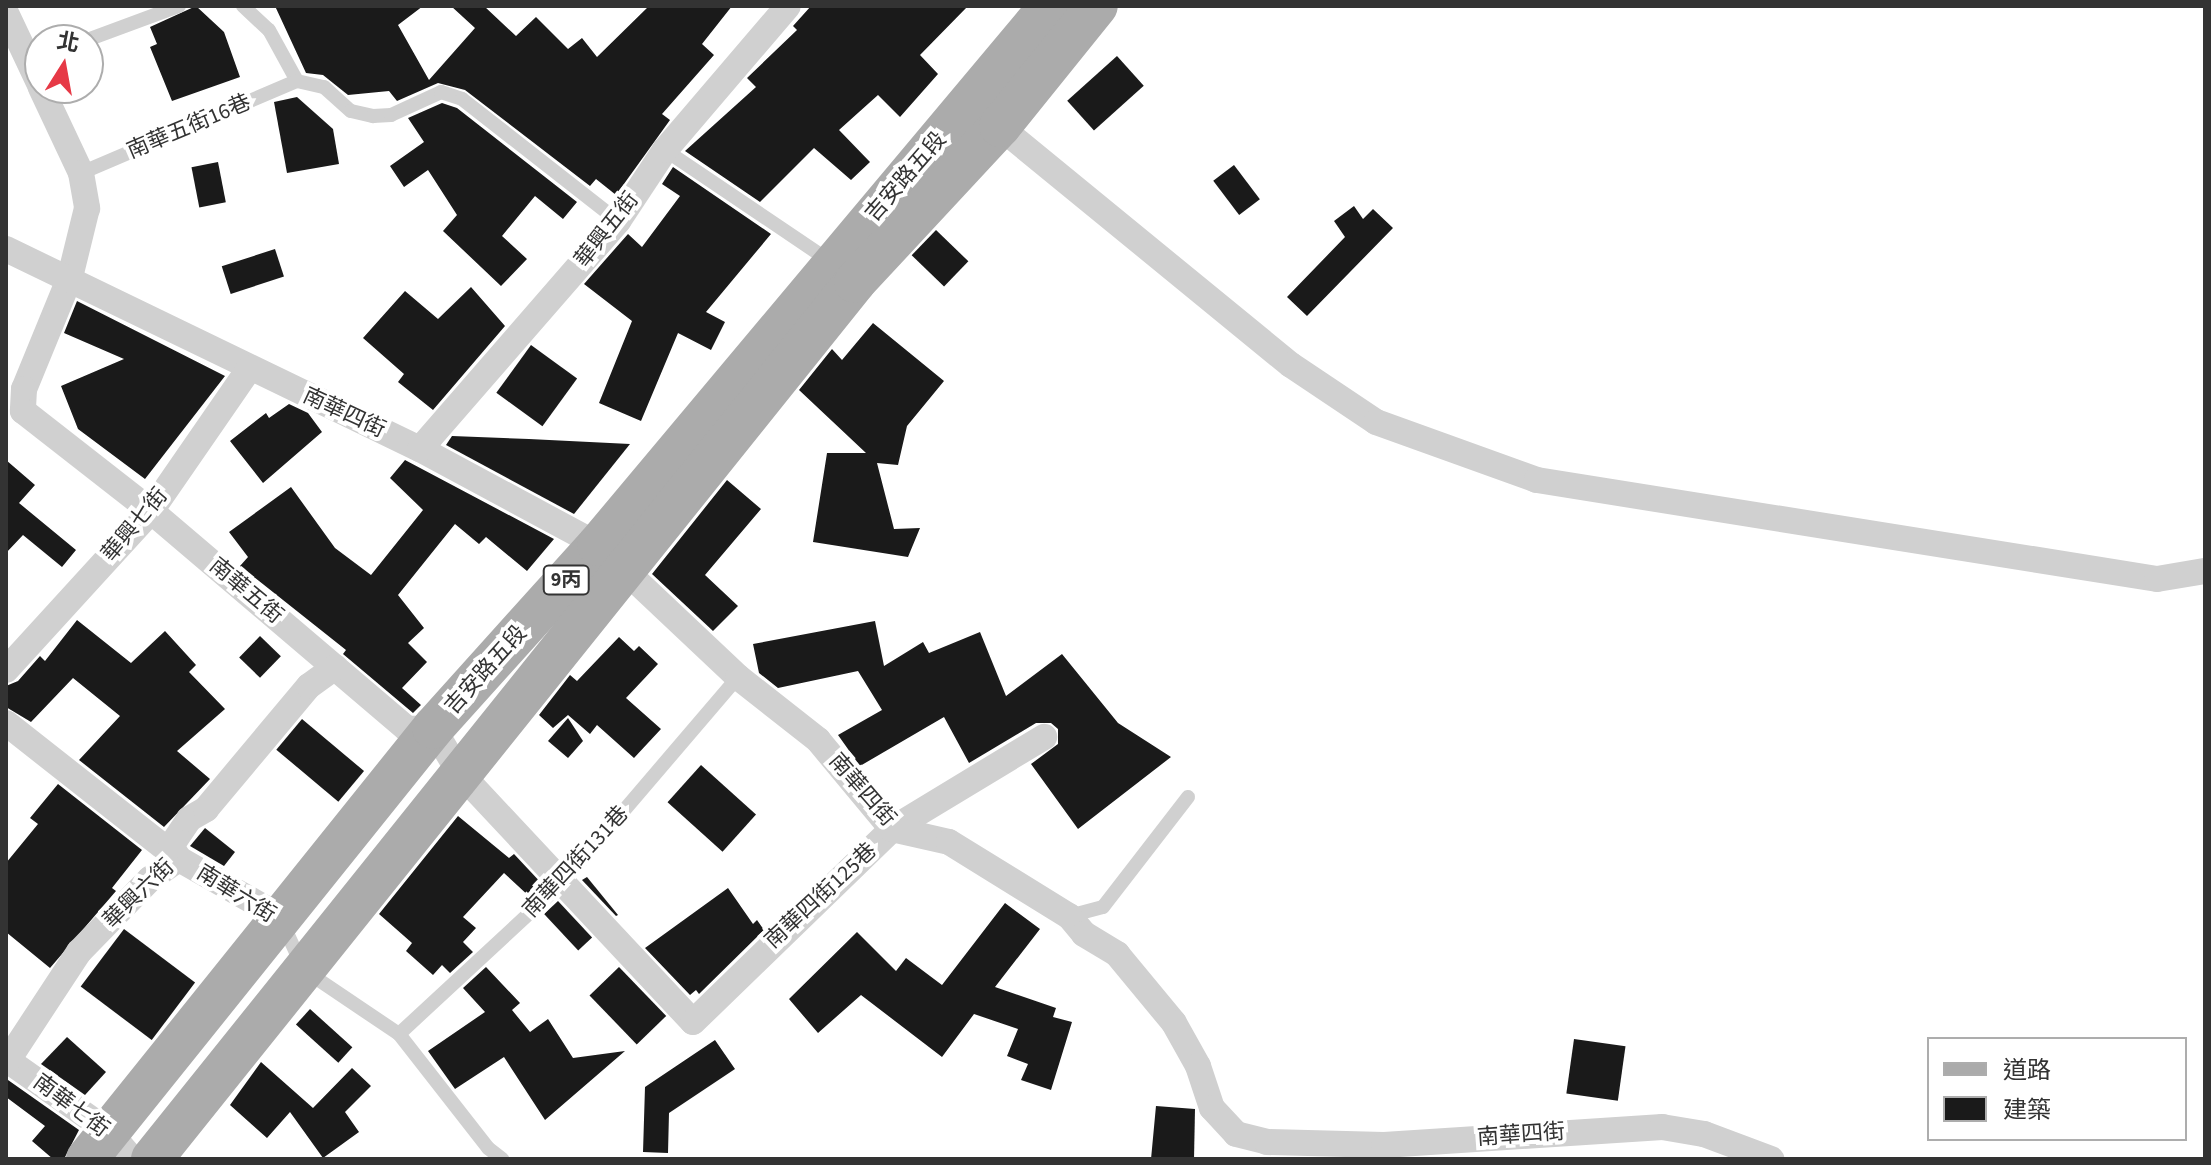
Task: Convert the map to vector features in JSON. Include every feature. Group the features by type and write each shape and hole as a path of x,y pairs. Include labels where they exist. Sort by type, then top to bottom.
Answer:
{"main road":[{"name":"吉安路五段","path":"985,115 1050,6"},
{"name":"吉安路五段","path":"152,1159 459,772 613,557 844,272 985,115 1097,6"},
{"name":"吉安路五段","path":"109,1150 279,916 433,728 613,557"}],"street":[{"name":"華興五街","path":"420,449 618,221 665,150 788,6"},
{"name":"南華五街","path":"6,13 24,47"},
{"name":"南華五街","path":"51,104 81,173 87,208 70,277 24,389 23,411 151,511 407,729 433,728"},
{"path":"985,115 1291,365 1376,422 1537,480 2157,579 2205,571"},
{"name":"南華四街","path":"6,249 70,277 249,369 420,449 613,557 738,677 818,740 892,829 949,842 1069,916 1084,934 1117,954 1174,1023 1198,1066 1212,1108 1236,1134 1267,1142 1384,1145 1662,1127 1704,1134 1771,1159"},
{"name":"華興七街","path":"6,670 151,511 249,369"},
{"name":"華興六街","path":"7,1061 79,952 150,879 179,859 171,846 189,819 206,809 250,762 309,686 335,667"},
{"name":"南華六街","path":"6,723 179,859 279,916"},
{"path":"433,728 459,772 562,883"},
{"name":"南華四街125巷","path":"562,883 693,1022 892,829 1044,737"},
{"name":"南華七街","path":"7,1061 109,1150"}],"lane":[{"path":"104,34 179,6"},
{"path":"243,6 269,30 297,81 324,87 351,111 373,116 391,115 441,92 462,99 618,221"},
{"name":"南華五街16巷","path":"81,173 297,81"},
{"path":"665,150 844,272"},
{"name":"南華四街131巷","path":"399,1034 562,883 738,677"},
{"path":"1069,916 1103,907 1188,797"},
{"name":"南華六街","path":"279,916 304,970"},
{"path":"304,970 399,1034 488,1148 502,1159"}],"building":[{"path":"196,6 224,32 240,77 172,101 150,47 157,44 150,27"},
{"path":"275,6 423,6 398,25 429,80 475,28 451,6 484,6 516,36 536,17 568,49 582,38 597,57 649,6 732,6 702,44 714,55 662,114 670,120 616,195 596,179 590,186 465,90 438,83 397,101 389,91 348,95 323,75 306,73"},
{"path":"811,6 968,6 920,55 938,74 900,117 878,95 839,130 870,162 851,180 814,148 760,202 685,151 756,87 747,78 797,30 793,26"},
{"path":"1117,56 1144,86 1094,131 1067,101"},
{"path":"297,97 333,129 339,164 287,173 274,102"},
{"path":"442,103 457,108 577,202 563,219 535,196 502,236 527,259 501,286 443,231 457,215 428,170 404,187 390,166 424,142 408,118"},
{"path":"218,162 226,202 199,207 191,167"},
{"path":"1234,165 1260,199 1239,215 1213,181"},
{"path":"673,167 771,234 706,312 725,322 711,350 678,333 641,421 599,403 632,321 584,284 628,234 642,247 680,196 662,184"},
{"path":"1354,206 1363,219 1373,209 1393,228 1307,316 1287,297 1345,237 1334,221"},
{"path":"936,230 968,261 944,286 912,255"},
{"path":"275,249 284,277 231,294 222,266"},
{"path":"471,287 505,326 433,410 398,382 404,374 363,338 405,291 438,319"},
{"path":"77,301 225,376 145,479 78,429 61,386 124,359 64,333"},
{"path":"873,323 944,381 907,426 898,465 877,463 894,529 920,528 908,557 813,542 827,453 866,453 799,390 832,349 842,360"},
{"path":"531,345 577,379 542,426 496,393"},
{"path":"289,404 308,413 322,432 263,483 230,441 266,413 269,418"},
{"path":"452,436 630,444 574,514 446,445"},
{"path":"6,460 35,485 19,503 76,550 62,567 23,535 6,553"},
{"path":"405,460 554,539 527,571 486,537 479,544 455,524 398,595 424,628 408,643 427,662 402,688 421,705 413,713 343,654 346,650 240,566 248,557 229,532 291,487 335,548 371,575 423,510 390,478"},
{"path":"727,480 761,509 705,575 738,606 713,631 652,574"},
{"path":"77,620 131,663 165,631 196,665 189,672 225,709 177,751 210,779 164,827 79,760 120,716 73,678 31,722 6,707 6,686 18,681 40,656 45,661"},
{"path":"875,621 884,666 923,642 929,653 980,632 1006,696 1062,654 1118,723 1171,757 1078,829 1031,764 1058,744 1058,729 1051,723 1036,723 969,763 944,717 860,766 838,735 882,710 858,671 778,688 759,673 753,644"},
{"path":"260,636 281,656 260,678 239,658"},
{"path":"619,637 634,651 639,646 658,664 626,698 661,729 634,758 597,725 590,734 568,715 553,728 539,715 570,675 577,681"},
{"path":"568,718 583,741 568,758 548,741"},
{"path":"302,719 364,771 338,802 276,750"},
{"path":"701,765 756,815 723,852 668,802"},
{"path":"58,784 142,850 112,888 116,891 50,968 6,932 6,863 38,824 30,818"},
{"path":"458,816 509,858 514,854 544,886 531,898 504,873 463,917 476,928 463,942 473,952 450,973 442,965 433,975 406,951 412,943 379,914"},
{"path":"205,828 235,852 224,866 190,846"},
{"path":"587,877 618,915 582,880"},
{"path":"728,888 753,924 757,920 764,930 699,994 696,990 690,995 645,948"},
{"path":"558,901 592,938 578,951 544,914"},
{"path":"1005,903 1040,929 995,987 1056,1008 1053,1017 1072,1022 1051,1090 1021,1080 1028,1064 1007,1056 1018,1029 974,1014 942,1057 861,995 818,1033 789,999 857,932 896,971 906,958 942,985"},
{"path":"124,929 195,983 152,1040 81,987"},
{"path":"486,967 520,1003 512,1010 530,1032 548,1019 573,1058 625,1051 545,1120 504,1057 455,1089 428,1051 485,1012 463,988"},
{"path":"619,967 666,1016 637,1044 590,995"},
{"path":"310,1009 352,1047 338,1063 296,1025"},
{"path":"67,1037 106,1072 85,1095 41,1064"},
{"path":"1574,1039 1625,1046 1618,1101 1566,1093"},
{"path":"715,1040 735,1069 669,1113 668,1153 643,1152 645,1087"},
{"path":"261,1062 313,1108 352,1068 371,1086 345,1112 359,1132 323,1158 290,1112 267,1138 230,1105"},
{"path":"8,1080 79,1130 64,1159 53,1159 32,1141 45,1126 6,1097"},
{"path":"1156,1106 1195,1109 1194,1159 1151,1159"}]}
